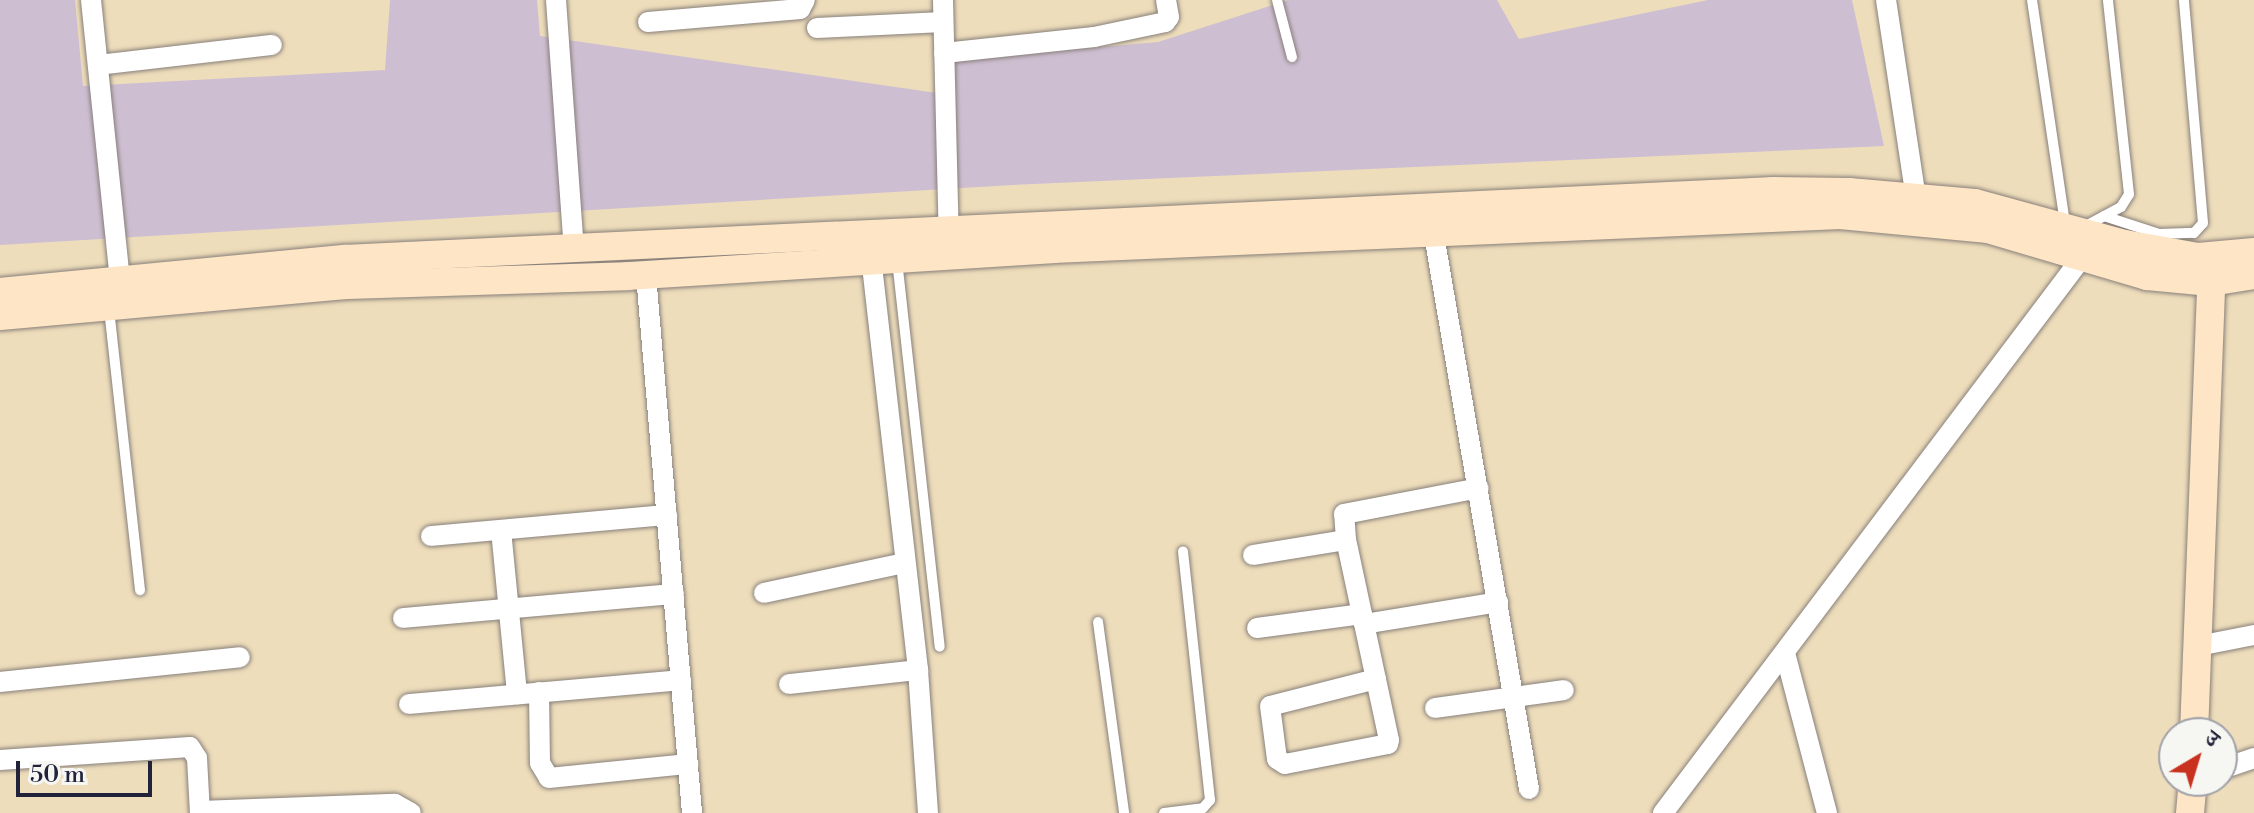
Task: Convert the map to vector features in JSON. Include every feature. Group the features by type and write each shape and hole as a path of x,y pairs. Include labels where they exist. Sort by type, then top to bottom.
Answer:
{"main road":[{"path":"345,272 646,275 948,243 1514,202 1773,191 1975,203 2071,228 2117,255 2211,282 2254,275"},
{"path":"1514,202 1516,232"},
{"path":"0,316 114,294 574,249 879,251 948,243 1434,235 1840,215 1988,229 2080,260 2117,255 2198,257 2254,252"},
{"path":"2195,717 2211,282"},
{"path":"0,292 114,294"}],"street":[{"path":"91,0 114,294"},
{"path":"556,0 574,249"},
{"path":"648,22 720,8 800,9 805,0"},
{"path":"943,0 948,243"},
{"path":"944,53 1094,37 1165,22 1169,17 1166,0"},
{"path":"1886,0 1916,198"},
{"path":"817,28 943,22"},
{"path":"98,65 272,45"},
{"path":"1434,235 1529,789"},
{"path":"879,251 904,563 918,670 928,813"},
{"path":"1663,813 2080,260"},
{"path":"646,275 692,813"},
{"path":"1376,679 1270,706 1277,759 1285,764 1385,747 1389,740 1342,519 1347,512 1479,488"},
{"path":"431,536 667,515"},
{"path":"501,530 517,694"},
{"path":"1253,555 1346,540"},
{"path":"764,593 904,563"},
{"path":"403,618 674,594"},
{"path":"1257,628 1363,619 1498,602"},
{"path":"2198,646 2254,635"},
{"path":"1785,653 1827,813"},
{"path":"0,682 240,657"},
{"path":"789,684 918,670"},
{"path":"409,704 681,680"},
{"path":"1435,708 1564,690"},
{"path":"539,692 540,763 549,778 688,764"},
{"path":"0,760 190,747 197,758 200,812 395,804 411,813"}],"lane":[{"path":"1277,0 1292,57"},
{"path":"2032,0 2071,228 2121,207 2129,194 2108,0"},
{"path":"2104,216 2159,234 2194,233 2203,223 2184,0"},
{"path":"879,251 940,647"},
{"path":"114,294 140,590"},
{"path":"1164,813 1203,808 1210,800 1183,551"},
{"path":"1098,622 1124,813"}],"shaded area":[{"path":"0,0 75,0 83,86 385,70 390,0 537,0 540,36 951,95 947,60 1158,42 1288,0 1497,0 1519,39 1708,0 1852,0 1884,146 1013,185 0,245"}]}
